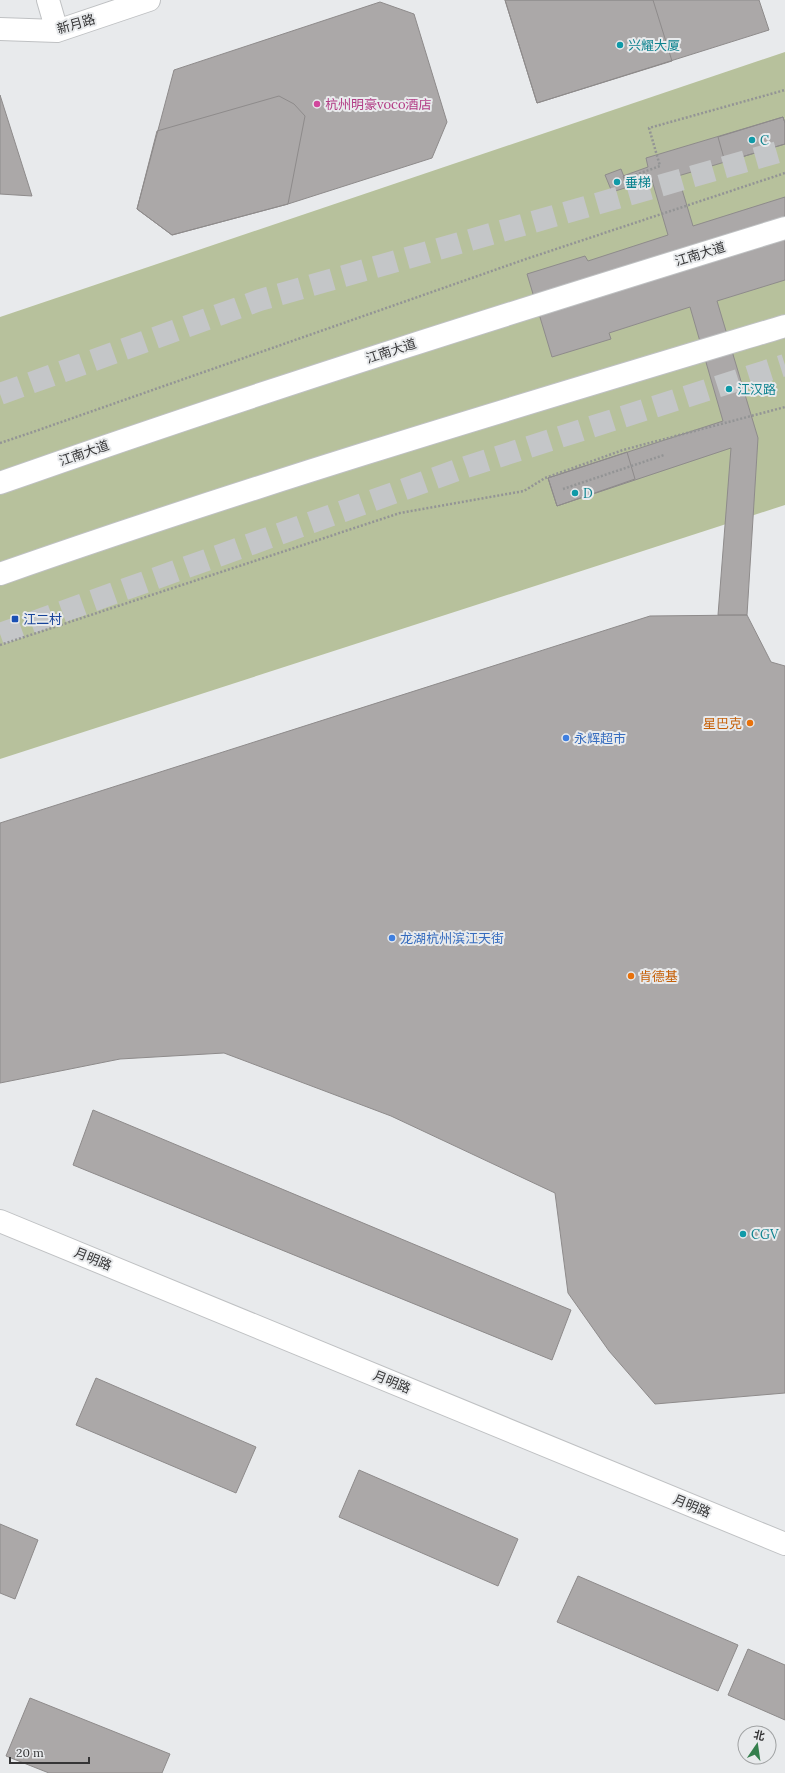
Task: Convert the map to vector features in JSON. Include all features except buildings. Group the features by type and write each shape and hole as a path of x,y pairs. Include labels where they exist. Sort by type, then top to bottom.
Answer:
{"main road":[{"path":"48,0 57,31"},
{"name":"新月路","path":"0,29 57,31 149,0"},
{"name":"江南大道","path":"0,483 304,379 785,228"},
{"path":"0,574 444,429 785,326"},
{"name":"月明路","path":"0,1221 785,1544"}],"path":[{"path":"624,179 660,166 649,128 785,90"},
{"path":"0,443 30,434 526,259 785,173"},
{"path":"0,645 400,513 524,491 545,478 623,450 785,407"},
{"path":"563,489 664,455"}],"green space":[{"path":"785,52 785,505 0,759 0,317"}],"tunnel":[{"path":"0,394 260,300 785,150"},
{"path":"0,634 466,467 785,365"}],"place":[{"name":"兴耀大厦","path":"620,45"},
{"name":"杭州明豪voco酒店","path":"317,104"},
{"name":"C","path":"752,140"},
{"name":"垂梯","path":"617,182"},
{"name":"江汉路","path":"729,389"},
{"name":"D","path":"575,493"},
{"name":"江二村","path":"15,619"},
{"name":"星巴克","path":"750,723"},
{"name":"永辉超市","path":"566,738"},
{"name":"龙湖杭州滨江天街","path":"392,938"},
{"name":"肯德基","path":"631,976"},
{"name":"CGV","path":"743,1234"}]}
